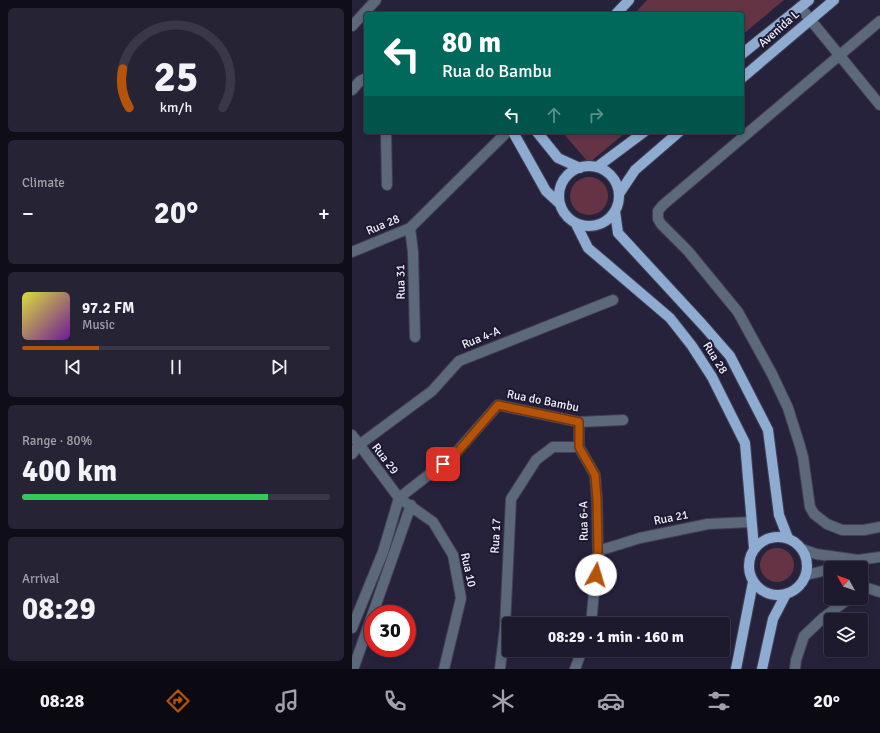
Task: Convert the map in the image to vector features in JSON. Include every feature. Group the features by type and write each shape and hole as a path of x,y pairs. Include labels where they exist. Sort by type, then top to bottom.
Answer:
{"main road":[{"path":"618,12 629,0"},
{"name":"Avenida L","path":"744,52 808,0"},
{"name":"Avenida L","path":"744,76 834,0"},
{"path":"514,134 546,190 559,203 568,219 576,224 593,226 602,223 609,218 615,211 618,203 619,194 617,185 606,171 597,167 588,166 580,168 572,172 563,182 559,194 559,203"},
{"path":"539,134 558,158 580,168"},
{"path":"597,167 641,134"},
{"path":"619,194 635,170 677,134"},
{"name":"Rua 28","path":"615,211 618,233 730,356 768,430 779,515 788,538"},
{"name":"Rua 28","path":"576,224 588,248 670,318 692,346 712,377 745,443 754,548"},
{"path":"778,536 788,538 796,542 806,557 806,576 801,584 786,594 767,594 759,589 749,574 748,565 750,556 754,548 761,541 769,537 778,536"},
{"path":"736,669 753,582"},
{"path":"762,669 773,619 786,594"}],"street":[{"path":"365,12 376,0"},
{"path":"800,7 880,105"},
{"path":"352,26 364,13"},
{"path":"880,21 662,205 658,211 658,219 661,224 688,251 738,312 772,374 788,408 803,457 810,507 814,514 827,524 842,530 864,530 880,527"},
{"path":"352,90 360,81 364,79"},
{"path":"386,134 387,185"},
{"name":"Rua 28","path":"352,252 410,228 505,134"},
{"name":"Rua 31","path":"410,228 413,252 415,337"},
{"name":"Rua 4-A","path":"352,454 359,445 432,391 459,361 613,300"},
{"name":"Rua do Bambu","path":"399,498 454,456 498,405 579,422 623,420"},
{"name":"Rua 6-A","path":"579,422 579,447 595,475 598,551 595,617"},
{"name":"Rua 29","path":"352,435 399,498"},
{"name":"Rua 17","path":"500,669 505,627 511,499 536,460 541,455 553,447 579,447"},
{"path":"352,628 383,552 399,498"},
{"name":"Rua 10","path":"399,498 411,505 433,522 453,555 461,598 444,669"},
{"path":"352,669 354,667 411,505"},
{"name":"Rua 21","path":"598,551 640,538 708,524 751,522"},
{"path":"802,549 844,561"},
{"path":"861,561 880,557"},
{"path":"806,576 824,570"},
{"path":"868,588 880,592"},
{"path":"795,664 804,636 823,618 841,605"},
{"path":"575,669 579,657"}],"shaded area":[{"path":"647,0 784,0 744,33 744,12 636,12"},
{"path":"564,134 624,134 589,163"},
{"path":"585,177 593,177 603,182 607,189 607,203 603,210 593,215 585,215 575,210 573,207 570,200 570,192 575,182 578,180"},
{"path":"780,548 787,550 792,555 794,565 792,575 787,580 774,582 767,580 762,575 760,562 762,555 767,550"}],"route":[{"path":"443,464 454,456 498,405 579,422 579,447 595,475 598,551 596,575"}]}
